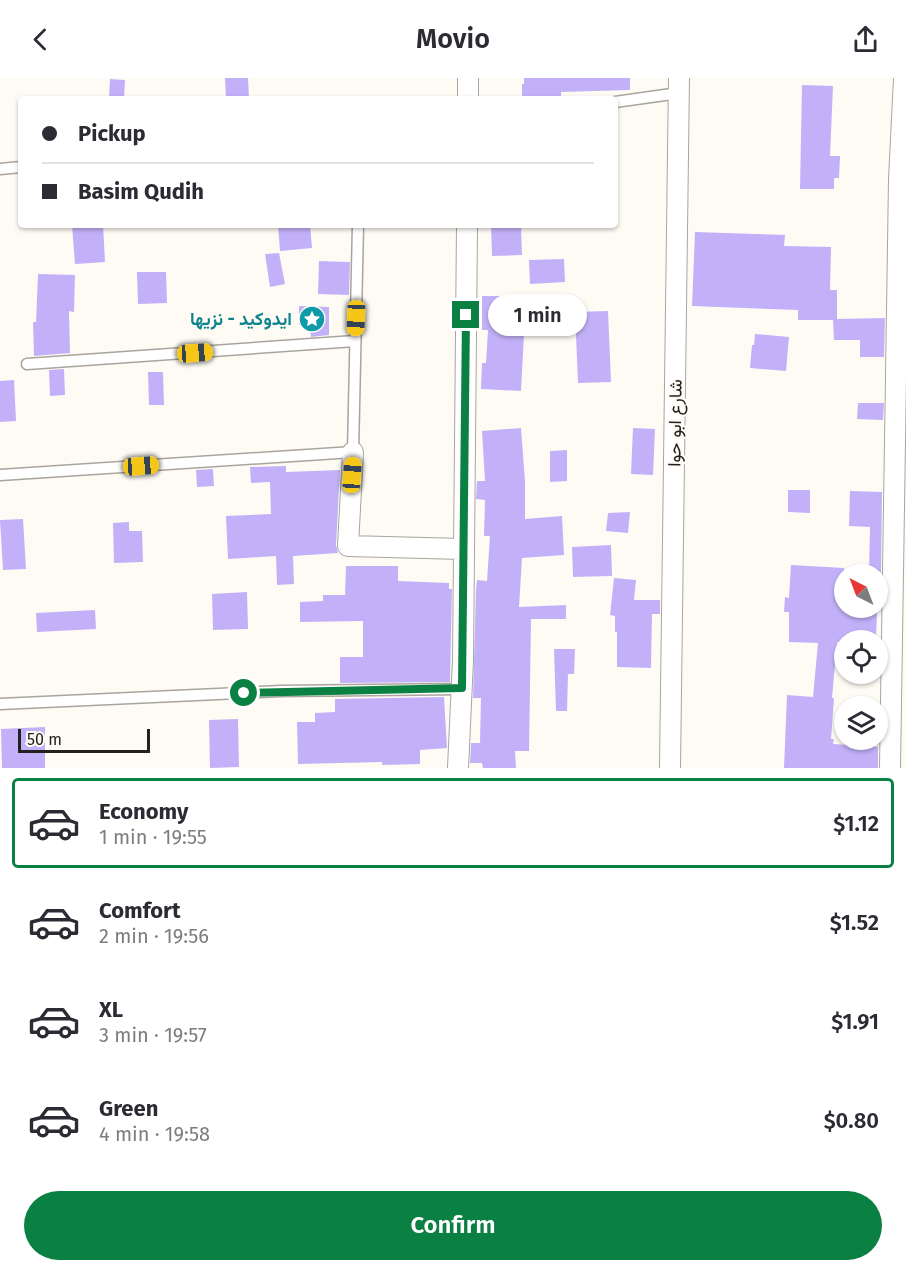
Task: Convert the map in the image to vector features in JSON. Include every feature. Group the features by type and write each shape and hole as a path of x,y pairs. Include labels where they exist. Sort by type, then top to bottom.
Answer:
{"street":[{"path":"468,78 468,96"},
{"path":"890,768 904,78"},
{"name":"شارع ابو حوا","path":"670,768 679,86"},
{"path":"458,768 462,688 467,228"},
{"path":"353,452 348,546 463,549"}],"lane":[{"path":"618,101 679,86"},
{"path":"0,169 18,167"},
{"path":"0,475 353,452 358,228"},
{"path":"27,364 355,341"},
{"path":"0,704 272,691 462,688"}],"building":[{"path":"225,78 248,78 249,96 226,96"},
{"path":"524,78 630,78 630,90 561,92 561,96 522,96 522,84 524,84"},
{"path":"110,79 125,80 124,96 109,96"},
{"path":"802,85 833,86 830,156 840,156 839,178 834,178 834,189 800,189"},
{"path":"72,228 103,228 105,262 75,264"},
{"path":"278,228 310,228 312,248 280,251"},
{"path":"491,228 521,228 522,255 492,256"},
{"path":"695,232 785,235 784,246 831,247 830,290 837,290 837,319 885,318 884,357 860,357 860,340 834,340 833,320 798,320 798,310 692,306"},
{"path":"279,253 285,284 270,287 265,254"},
{"path":"564,259 565,282 530,284 529,260"},
{"path":"319,261 350,262 349,295 318,294"},
{"path":"137,272 166,272 167,303 138,304"},
{"path":"38,274 75,275 74,312 69,311 70,353 34,356 33,322 36,322"},
{"path":"482,296 526,296 521,391 481,389 482,363 486,363 488,330 482,330"},
{"path":"299,306 329,307 329,335 311,337 310,325 299,325"},
{"path":"608,311 611,382 578,383 575,312"},
{"path":"755,334 789,337 786,371 750,368"},
{"path":"64,369 65,395 50,396 49,370"},
{"path":"148,372 163,372 164,405 149,405"},
{"path":"14,380 16,421 0,422 0,381"},
{"path":"858,403 884,403 883,420 857,419"},
{"path":"521,428 525,519 562,516 564,555 522,558 519,607 566,605 566,619 531,619 529,751 515,751 516,768 483,768 482,763 470,763 471,743 480,743 481,698 473,698 476,589 477,580 487,581 490,536 484,536 485,500 476,499 477,481 485,481 482,431"},
{"path":"633,428 655,429 653,475 631,474"},
{"path":"567,450 567,481 550,482 550,451"},
{"path":"286,466 286,472 340,470 336,545 338,553 293,556 294,584 277,585 276,556 228,559 226,516 271,514 270,482 251,483 250,467"},
{"path":"213,469 214,486 197,487 196,470"},
{"path":"788,490 810,490 810,513 788,512"},
{"path":"850,491 882,492 881,564 869,564 870,527 849,526"},
{"path":"630,512 628,533 606,531 608,513"},
{"path":"23,519 26,569 3,570 0,520"},
{"path":"129,522 129,531 142,531 143,562 114,563 113,523"},
{"path":"611,545 612,576 573,577 572,547"},
{"path":"791,565 834,567 834,618 877,618 876,630 834,630 832,698 834,698 831,739 834,739 834,750 878,750 878,768 784,768 787,695 813,697 818,643 789,642 789,612 784,612 785,597 789,598"},
{"path":"346,566 398,566 398,581 449,583 449,589 452,589 450,682 340,683 340,657 363,657 363,621 300,622 300,602 323,601 323,595 345,595"},
{"path":"614,578 636,580 634,600 660,600 660,614 652,614 651,668 617,667 615,616 610,615"},
{"path":"247,592 248,629 213,630 212,594"},
{"path":"95,610 96,629 37,632 36,613"},
{"path":"554,649 575,649 574,674 568,674 567,711 556,711"},
{"path":"444,697 447,748 420,750 420,764 382,765 382,762 298,764 297,722 315,722 315,713 335,712 335,699"},
{"path":"238,719 239,767 210,768 209,720"},
{"path":"45,727 45,768 2,768 1,729"}],"place":[{"name":"ايدوكيد - نزيها","path":"312,319"}],"route":[{"path":"244,693 462,688 466,315"}]}
